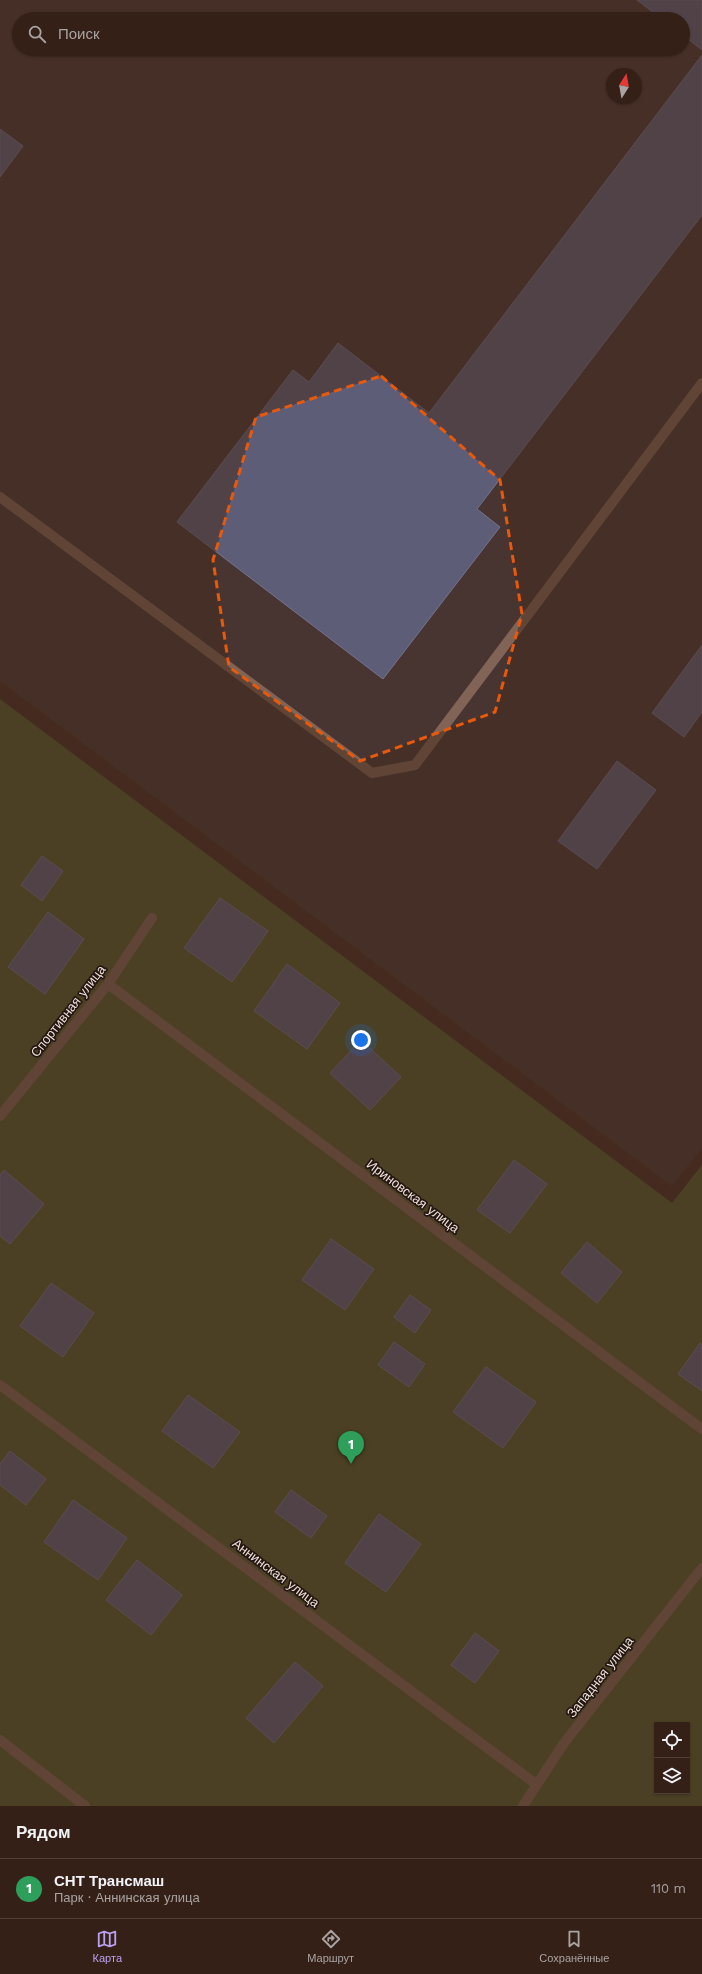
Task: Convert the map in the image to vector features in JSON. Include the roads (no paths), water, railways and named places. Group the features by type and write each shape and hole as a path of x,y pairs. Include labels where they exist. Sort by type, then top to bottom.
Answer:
{"street":[{"path":"0,497 372,773 415,765 702,383"},
{"name":"Спортивная улица","path":"0,1116 108,984 152,918"},
{"name":"Ириновская улица","path":"108,984 702,1429"},
{"name":"Аннинская улица","path":"0,1385 536,1784"},
{"name":"Западная улица","path":"523,1806 536,1784 564,1744 702,1568"},
{"path":"0,1740 85,1806"}],"place":[{"name":"СНТ Трансмаш","path":"351,1464"}]}
